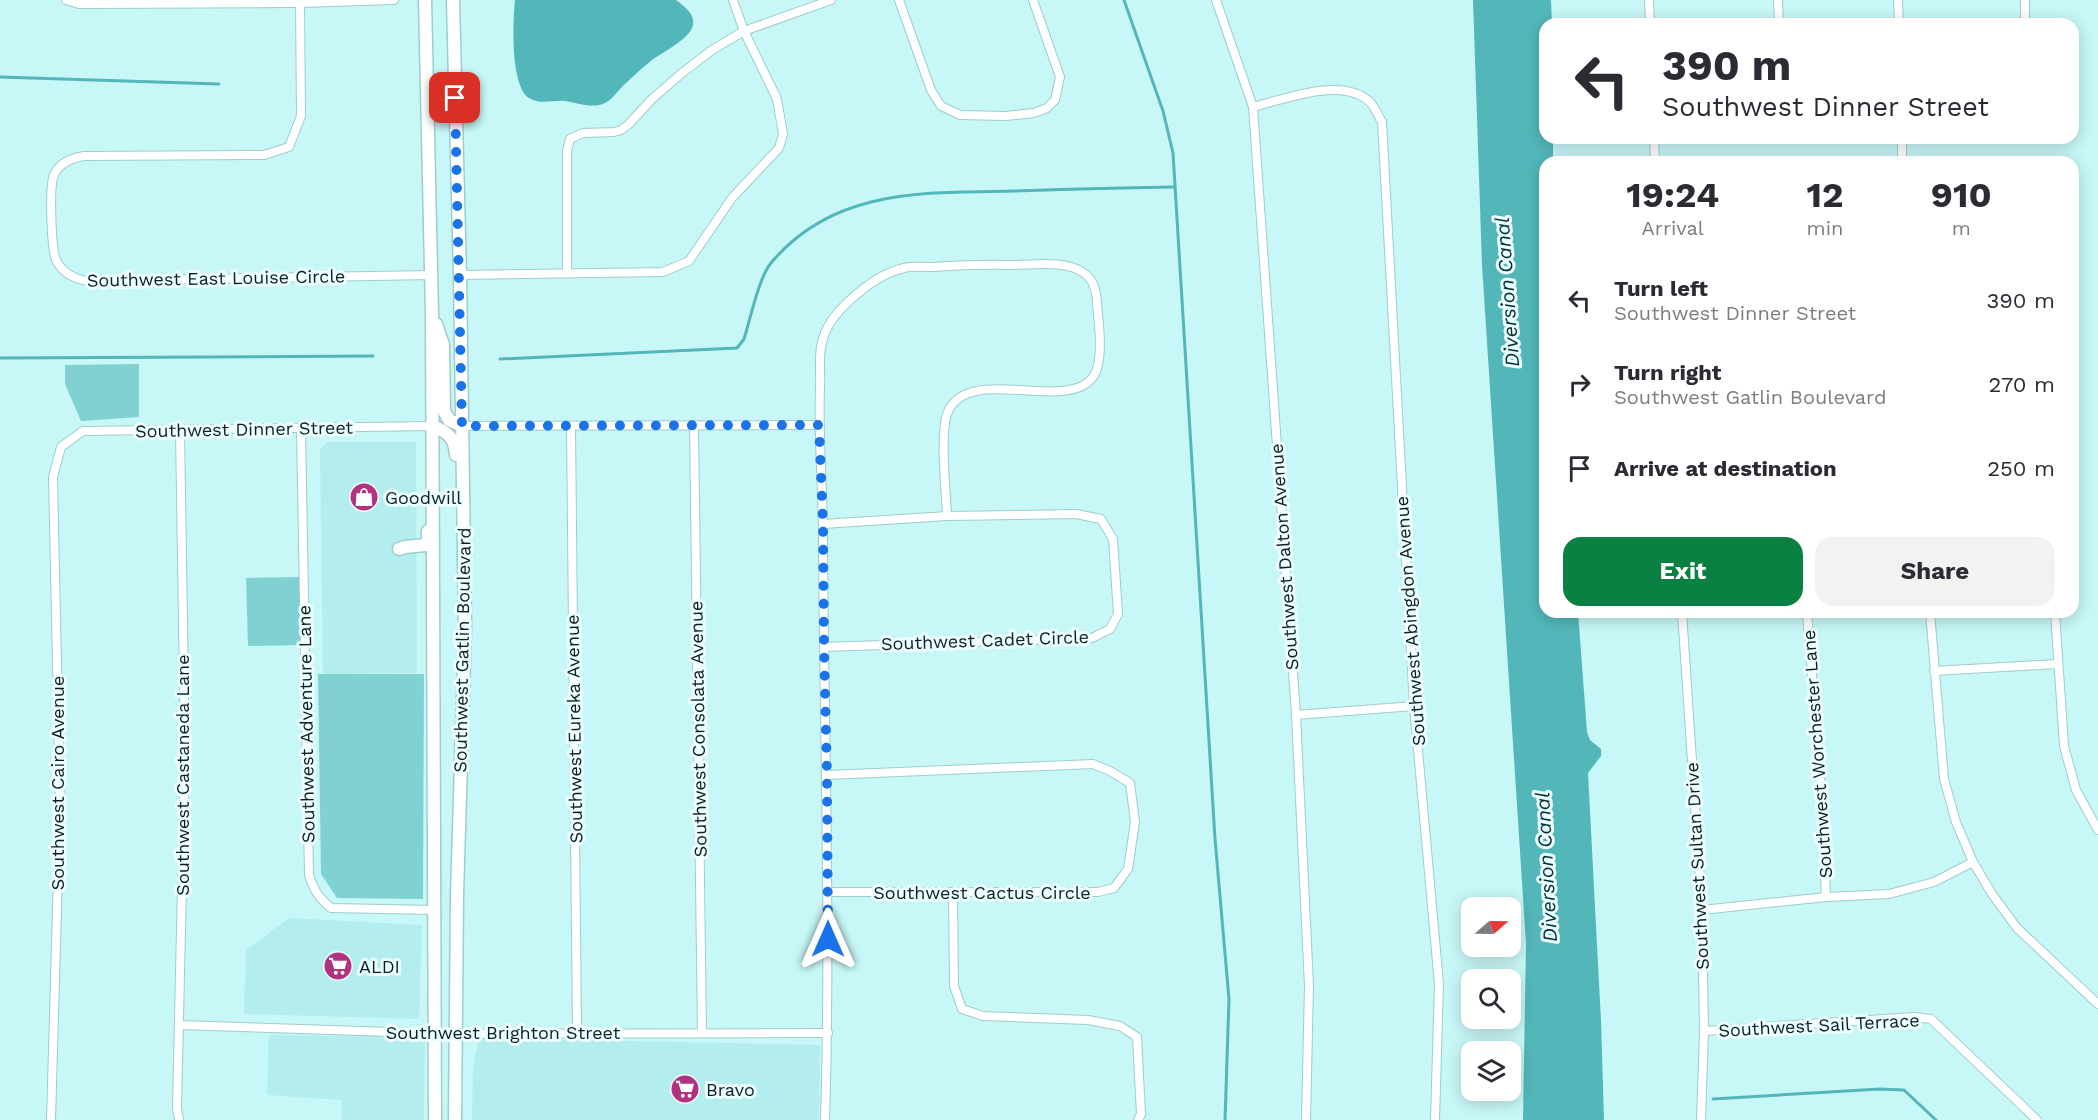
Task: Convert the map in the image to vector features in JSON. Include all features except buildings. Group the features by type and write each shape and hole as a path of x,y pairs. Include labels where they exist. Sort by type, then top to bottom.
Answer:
{"main road":[{"name":"Southwest Gatlin Boulevard","path":"424,0 432,275 435,1120"},
{"name":"Southwest Gatlin Boulevard","path":"453,0 465,629 454,1034 455,1120"},
{"path":"432,314 443,345 444,411 449,420 462,426"},
{"path":"433,426 444,430 456,444 457,510 464,527"},
{"path":"433,455 428,477 428,543 423,546 399,549 406,554 425,554 433,562"}],"street":[{"path":"66,0 79,4 394,0"},
{"path":"459,275 663,272 689,261 732,198 779,148 783,134 777,99 744,31 734,0"},
{"path":"567,273 567,151 570,139 583,133 614,132 628,125 652,99 712,50 744,31 831,0"},
{"path":"899,0 931,90 941,106 960,115 1005,116 1034,113 1047,108 1055,100 1060,77 1033,0"},
{"name":"Southwest Dalton Avenue","path":"1216,0 1253,107 1296,715 1309,986 1306,1120"},
{"path":"1650,0 1650,18"},
{"path":"1778,0 1779,18"},
{"path":"1898,0 1899,18"},
{"path":"2025,0 2025,18"},
{"name":"Southwest East Louise Circle","path":"300,2 301,116 289,147 264,155 84,156 70,159 54,175 52,213 55,258 70,276 88,281 432,275"},
{"name":"Southwest Abingdon Avenue","path":"1253,107 1326,89 1353,92 1371,102 1382,122 1414,706 1439,984 1435,1120"},
{"path":"825,1120 828,1033 827,775 819,425 822,343 836,314 868,284 904,268 980,264 1072,267 1088,276 1095,290 1099,349 1098,364 1093,377 1081,386 1065,391 982,390 968,393 955,402 947,414 944,438 946,516"},
{"name":"Southwest Consolata Avenue","path":"694,425 702,1033"},
{"path":"462,426 819,425"},
{"name":"Southwest Dinner Street","path":"61,447 83,430 433,426"},
{"name":"Southwest Eureka Avenue","path":"571,426 577,1033"},
{"name":"Southwest Adventure Lane","path":"301,429 309,875 313,890 331,908 435,910"},
{"name":"Southwest Castaneda Lane","path":"179,1120 177,1108 184,750 180,430"},
{"name":"Southwest Cairo Avenue","path":"51,1120 60,804 53,477 61,447"},
{"name":"Southwest Cadet Circle","path":"823,524 946,516 1076,514 1101,519 1113,539 1118,614 1110,629 1092,638 824,647"},
{"name":"Southwest Sultan Drive","path":"1682,618 1702,910 1704,1031 1701,1120"},
{"name":"Southwest Worchester Lane","path":"1808,618 1822,800 1826,897"},
{"path":"1930,618 1944,779 1956,822 1973,862 1992,894 2017,928 2098,1004"},
{"path":"2055,618 2064,746 2076,790 2098,830"},
{"path":"1934,671 2058,664"},
{"path":"1296,715 1414,706"},
{"name":"Southwest Cactus Circle","path":"827,775 1093,764 1130,783 1135,822 1128,869 1114,888 1098,892 827,892"},
{"path":"1702,910 1826,897 1889,894 1934,882 1973,862"},
{"path":"953,893 954,986 962,1009 983,1016 1088,1020 1120,1026 1137,1037 1141,1114 1138,1120"},
{"name":"Southwest Sail Terrace","path":"1704,1031 1914,1017 1931,1019 2037,1120"},
{"name":"Southwest Brighton Street","path":"179,1025 454,1034 828,1033"}],"shaded area":[{"path":"139,364 139,417 81,421 65,384 65,365"},
{"path":"327,442 416,442 417,673 323,674 320,450"},
{"path":"300,577 302,645 248,646 246,578"},
{"path":"318,674 424,674 423,899 337,898 321,874"},
{"path":"289,918 422,925 419,1019 244,1014 246,950"},
{"path":"269,1035 425,1037 424,1120 342,1120 341,1100 267,1095"},
{"path":"479,1038 820,1045 819,1120 472,1120 473,1066"}],"water":[{"path":"515,0 676,0 691,14 693,25 682,40 648,63 605,103 590,106 565,101 537,101 529,98 523,91 516,67"},
{"name":"Diversion Canal","path":"1473,0 1551,0 1552,18 1539,18 1539,144 1553,144 1553,156 1539,156 1539,618 1578,618 1587,732 1590,740 1601,749 1601,756 1588,773 1604,1120 1523,1120 1526,944 1482,265"}],"waterway":[{"path":"1124,0 1163,111 1173,153 1215,839 1229,999 1225,1120"},
{"path":"0,77 219,84"},
{"path":"500,359 737,348 744,339 759,288 771,263 796,238 823,220 852,207 883,199 948,192 1175,187"},
{"path":"0,358 373,356"},
{"path":"1713,1099 1880,1089 1904,1090 1936,1120"}],"place":[{"name":"Goodwill","path":"364,497"},
{"name":"ALDI","path":"338,966"},
{"name":"Bravo","path":"685,1089"}],"route":[{"path":"455,98 462,426 819,425 823,524 828,939"}]}
